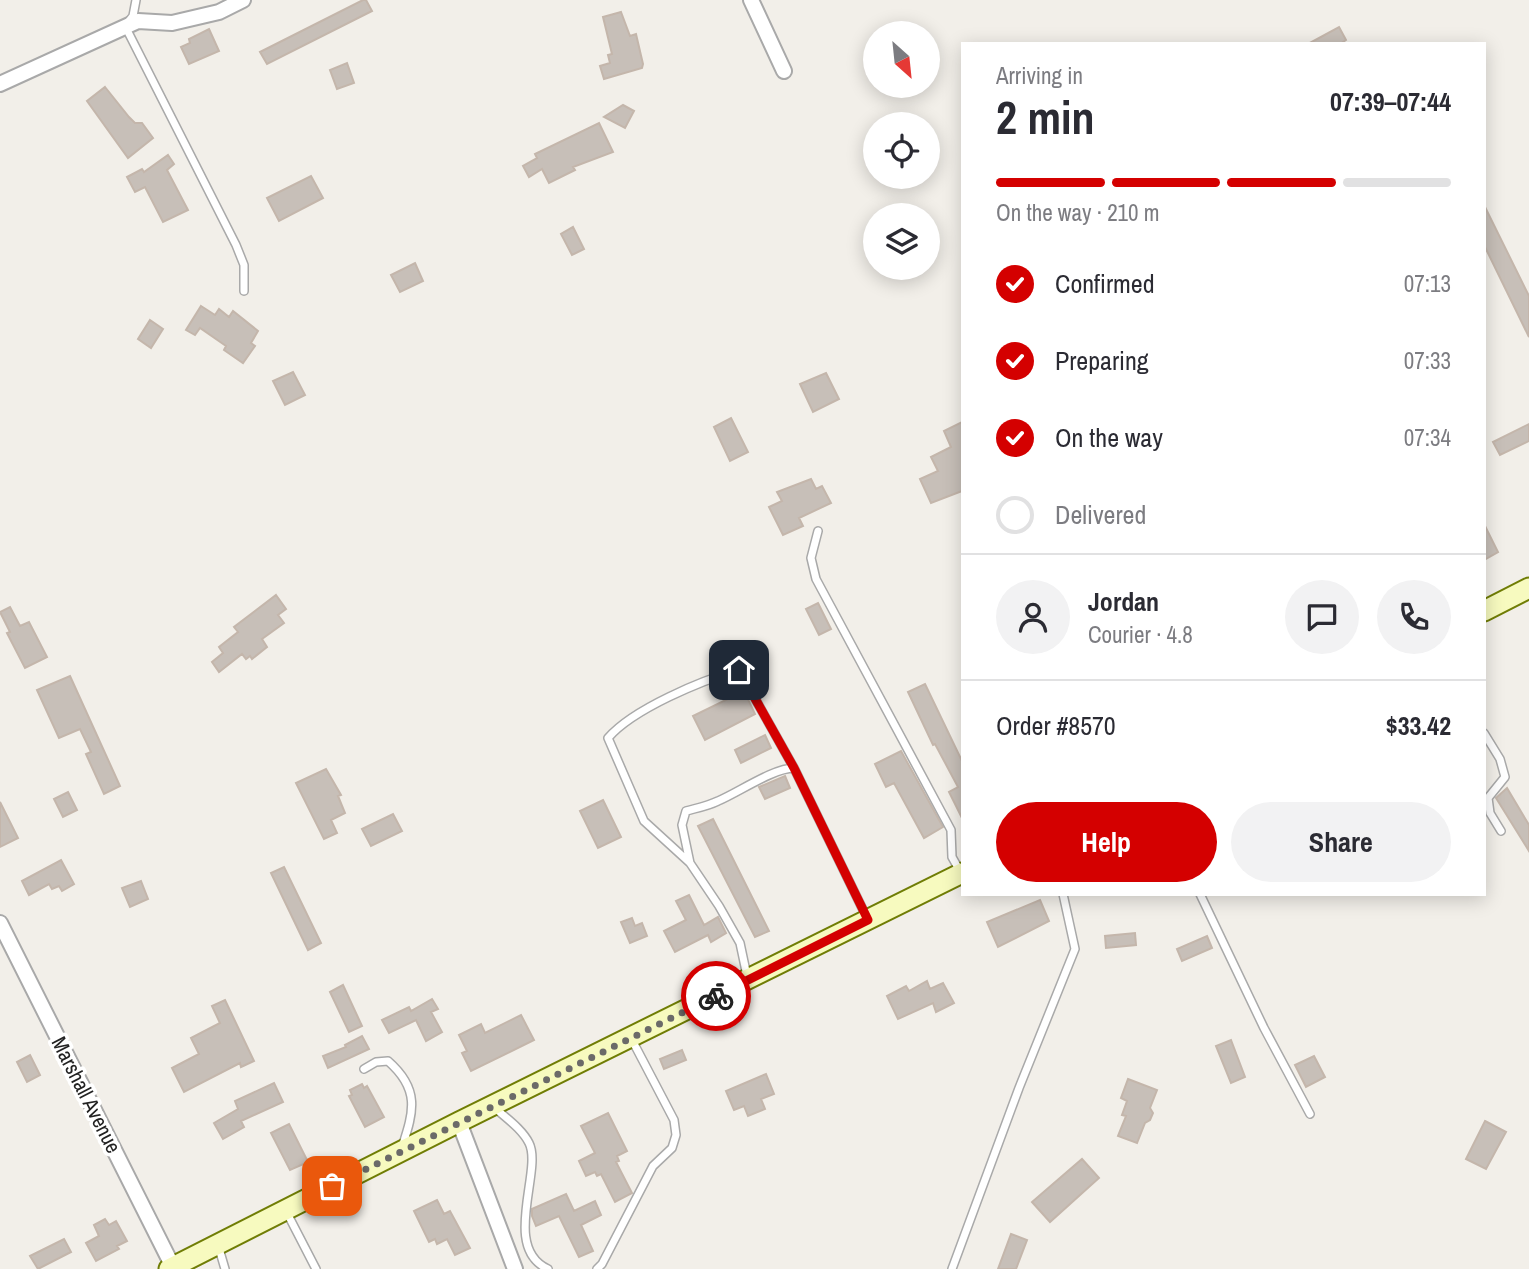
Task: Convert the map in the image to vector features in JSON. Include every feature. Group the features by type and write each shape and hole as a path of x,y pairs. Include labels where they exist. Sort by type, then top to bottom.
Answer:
{"street":[{"path":"0,84 138,21 172,23 219,12 243,0"},
{"path":"751,0 784,71"},
{"path":"1486,610 1529,588"},
{"path":"171,1268 458,1122 961,874"},
{"name":"Marshall Avenue","path":"0,923 171,1268"},
{"path":"458,1122 515,1269"}],"lane":[{"path":"136,0 136,7 125,26 244,265 244,291"},
{"path":"818,530 811,558 816,579 951,830 952,857 961,872"},
{"path":"748,980 740,943 690,863 645,821 608,738 620,724 706,681 739,670 794,768 868,920"},
{"path":"1486,736 1500,759 1505,777 1488,797 1490,813 1501,831"},
{"path":"690,863 682,824 686,811 722,800 781,768 794,768"},
{"path":"952,1269 1019,1088 1075,949 1063,896"},
{"path":"1201,896 1269,1038 1310,1114"},
{"path":"597,1269 653,1166 672,1148 676,1135 674,1120 630,1038"},
{"path":"364,1069 376,1062 388,1061 401,1072 413,1098 412,1118 401,1151"},
{"path":"492,1106 529,1142 532,1154 523,1217 535,1257 548,1269"},
{"path":"286,1211 316,1269"},
{"path":"218,1244 225,1269"}],"building":[{"path":"366,0 372,11 267,64 260,52"},
{"path":"621,12 630,36 636,34 642,68 604,79 600,66 610,63 608,55 612,54 603,17"},
{"path":"1339,27 1346,40 1343,42 1312,42"},
{"path":"209,29 219,51 189,64 181,47 190,43 189,39"},
{"path":"347,63 354,83 337,89 330,70"},
{"path":"105,87 129,117 135,123 142,123 153,138 128,158 87,101"},
{"path":"623,105 634,111 625,128 604,117"},
{"path":"599,123 613,152 573,167 575,170 549,183 542,169 529,177 523,166 537,158 535,154"},
{"path":"168,155 174,164 167,170 188,210 163,222 145,187 135,192 127,177 142,169 144,172"},
{"path":"311,176 323,198 279,221 267,198"},
{"path":"1486,209 1529,296 1529,337 1486,249"},
{"path":"573,227 584,249 572,255 561,234"},
{"path":"415,263 423,281 400,292 391,275"},
{"path":"201,306 215,315 219,309 229,317 233,311 258,331 251,343 255,346 243,363 224,350 226,346 200,328 195,335 186,330"},
{"path":"150,320 163,329 151,348 138,339"},
{"path":"293,372 305,395 285,405 273,381"},
{"path":"826,373 839,399 813,412 800,384"},
{"path":"731,418 748,452 730,461 714,427"},
{"path":"961,422 961,491 931,503 920,479 938,471 931,457 951,447 944,431"},
{"path":"1529,424 1529,441 1500,455 1493,442"},
{"path":"811,479 816,489 822,486 831,503 799,518 803,526 783,535 769,507 782,501 777,492"},
{"path":"1486,528 1498,552 1486,559"},
{"path":"276,595 286,609 278,615 284,623 262,639 267,647 252,659 250,656 246,659 242,654 219,672 212,662 223,653 219,647 238,632 234,627"},
{"path":"818,603 831,629 819,635 806,609"},
{"path":"10,607 20,626 29,622 47,657 25,668 7,633 10,632 0,612"},
{"path":"70,676 120,786 104,794 86,754 91,752 80,729 59,738 37,690"},
{"path":"925,684 961,759 961,816 949,792 958,787 935,744 933,745 908,692"},
{"path":"744,691 755,714 705,740 693,716"},
{"path":"765,735 771,748 741,763 735,750"},
{"path":"901,751 943,827 924,838 894,783 886,787 875,764"},
{"path":"326,769 341,795 338,796 345,813 331,820 337,833 324,839 296,783"},
{"path":"785,776 790,788 765,799 759,787"},
{"path":"1507,788 1529,825 1529,851 1496,798"},
{"path":"68,792 77,810 63,817 54,799"},
{"path":"603,800 621,837 598,848 580,811"},
{"path":"0,802 18,838 0,847"},
{"path":"393,814 402,831 371,846 362,829"},
{"path":"713,819 769,931 755,937 698,826"},
{"path":"61,860 74,884 62,891 59,886 52,889 49,884 29,895 22,881"},
{"path":"284,867 321,943 308,950 271,873"},
{"path":"141,881 148,899 130,907 122,888"},
{"path":"689,895 704,925 718,917 726,933 711,942 708,935 675,952 664,931 686,920 676,901"},
{"path":"1040,900 1049,921 998,947 987,922"},
{"path":"632,918 635,926 642,923 647,936 630,943 621,922"},
{"path":"1135,933 1136,945 1106,948 1105,936"},
{"path":"1207,936 1212,948 1182,961 1177,949"},
{"path":"927,981 930,989 943,983 954,1003 936,1012 933,1003 898,1019 887,996 906,986 909,991"},
{"path":"343,985 362,1026 349,1032 330,992"},
{"path":"432,999 438,1009 431,1012 442,1032 426,1041 416,1020 389,1033 382,1020 409,1007 411,1011"},
{"path":"225,1000 254,1061 241,1067 240,1063 184,1092 172,1068 199,1054 191,1038 220,1023 212,1006"},
{"path":"521,1015 534,1040 471,1071 462,1053 467,1051 459,1035 481,1024 485,1033"},
{"path":"362,1036 369,1049 328,1068 323,1056 346,1047 345,1045"},
{"path":"1231,1040 1245,1077 1231,1083 1216,1046"},
{"path":"682,1050 686,1060 664,1069 660,1059"},
{"path":"30,1055 40,1075 27,1082 17,1062"},
{"path":"1314,1056 1325,1077 1306,1087 1295,1065"},
{"path":"766,1074 774,1094 761,1099 765,1109 748,1116 744,1106 734,1110 726,1091"},
{"path":"1128,1079 1157,1090 1150,1108 1153,1113 1145,1123 1137,1143 1118,1136 1126,1116 1122,1115 1127,1101 1121,1098"},
{"path":"274,1083 283,1102 241,1121 244,1127 223,1139 214,1123 238,1109 235,1101"},
{"path":"362,1084 364,1088 367,1086 384,1117 365,1127 349,1096 352,1095 350,1090"},
{"path":"608,1113 627,1151 617,1156 619,1161 616,1162 632,1193 615,1202 601,1174 597,1176 595,1172 586,1176 579,1161 595,1153 581,1126"},
{"path":"1485,1121 1506,1132 1486,1169 1466,1159"},
{"path":"289,1124 308,1162 290,1170 271,1133"},
{"path":"1082,1159 1099,1178 1050,1222 1032,1202"},
{"path":"566,1194 574,1211 595,1201 601,1215 581,1225 593,1251 579,1257 559,1216 536,1226 532,1216 532,1209"},
{"path":"437,1200 444,1214 450,1211 470,1248 455,1255 447,1239 437,1244 435,1239 429,1242 414,1211"},
{"path":"105,1219 109,1225 116,1221 127,1241 117,1246 119,1249 96,1261 86,1243 99,1236 94,1225"},
{"path":"1011,1234 1027,1240 1016,1269 998,1269"},
{"path":"64,1239 71,1252 38,1269 30,1256"}],"way so far":[{"path":"332,1186 716,996"}],"route":[{"path":"716,996 868,920 794,768 739,670"}]}
